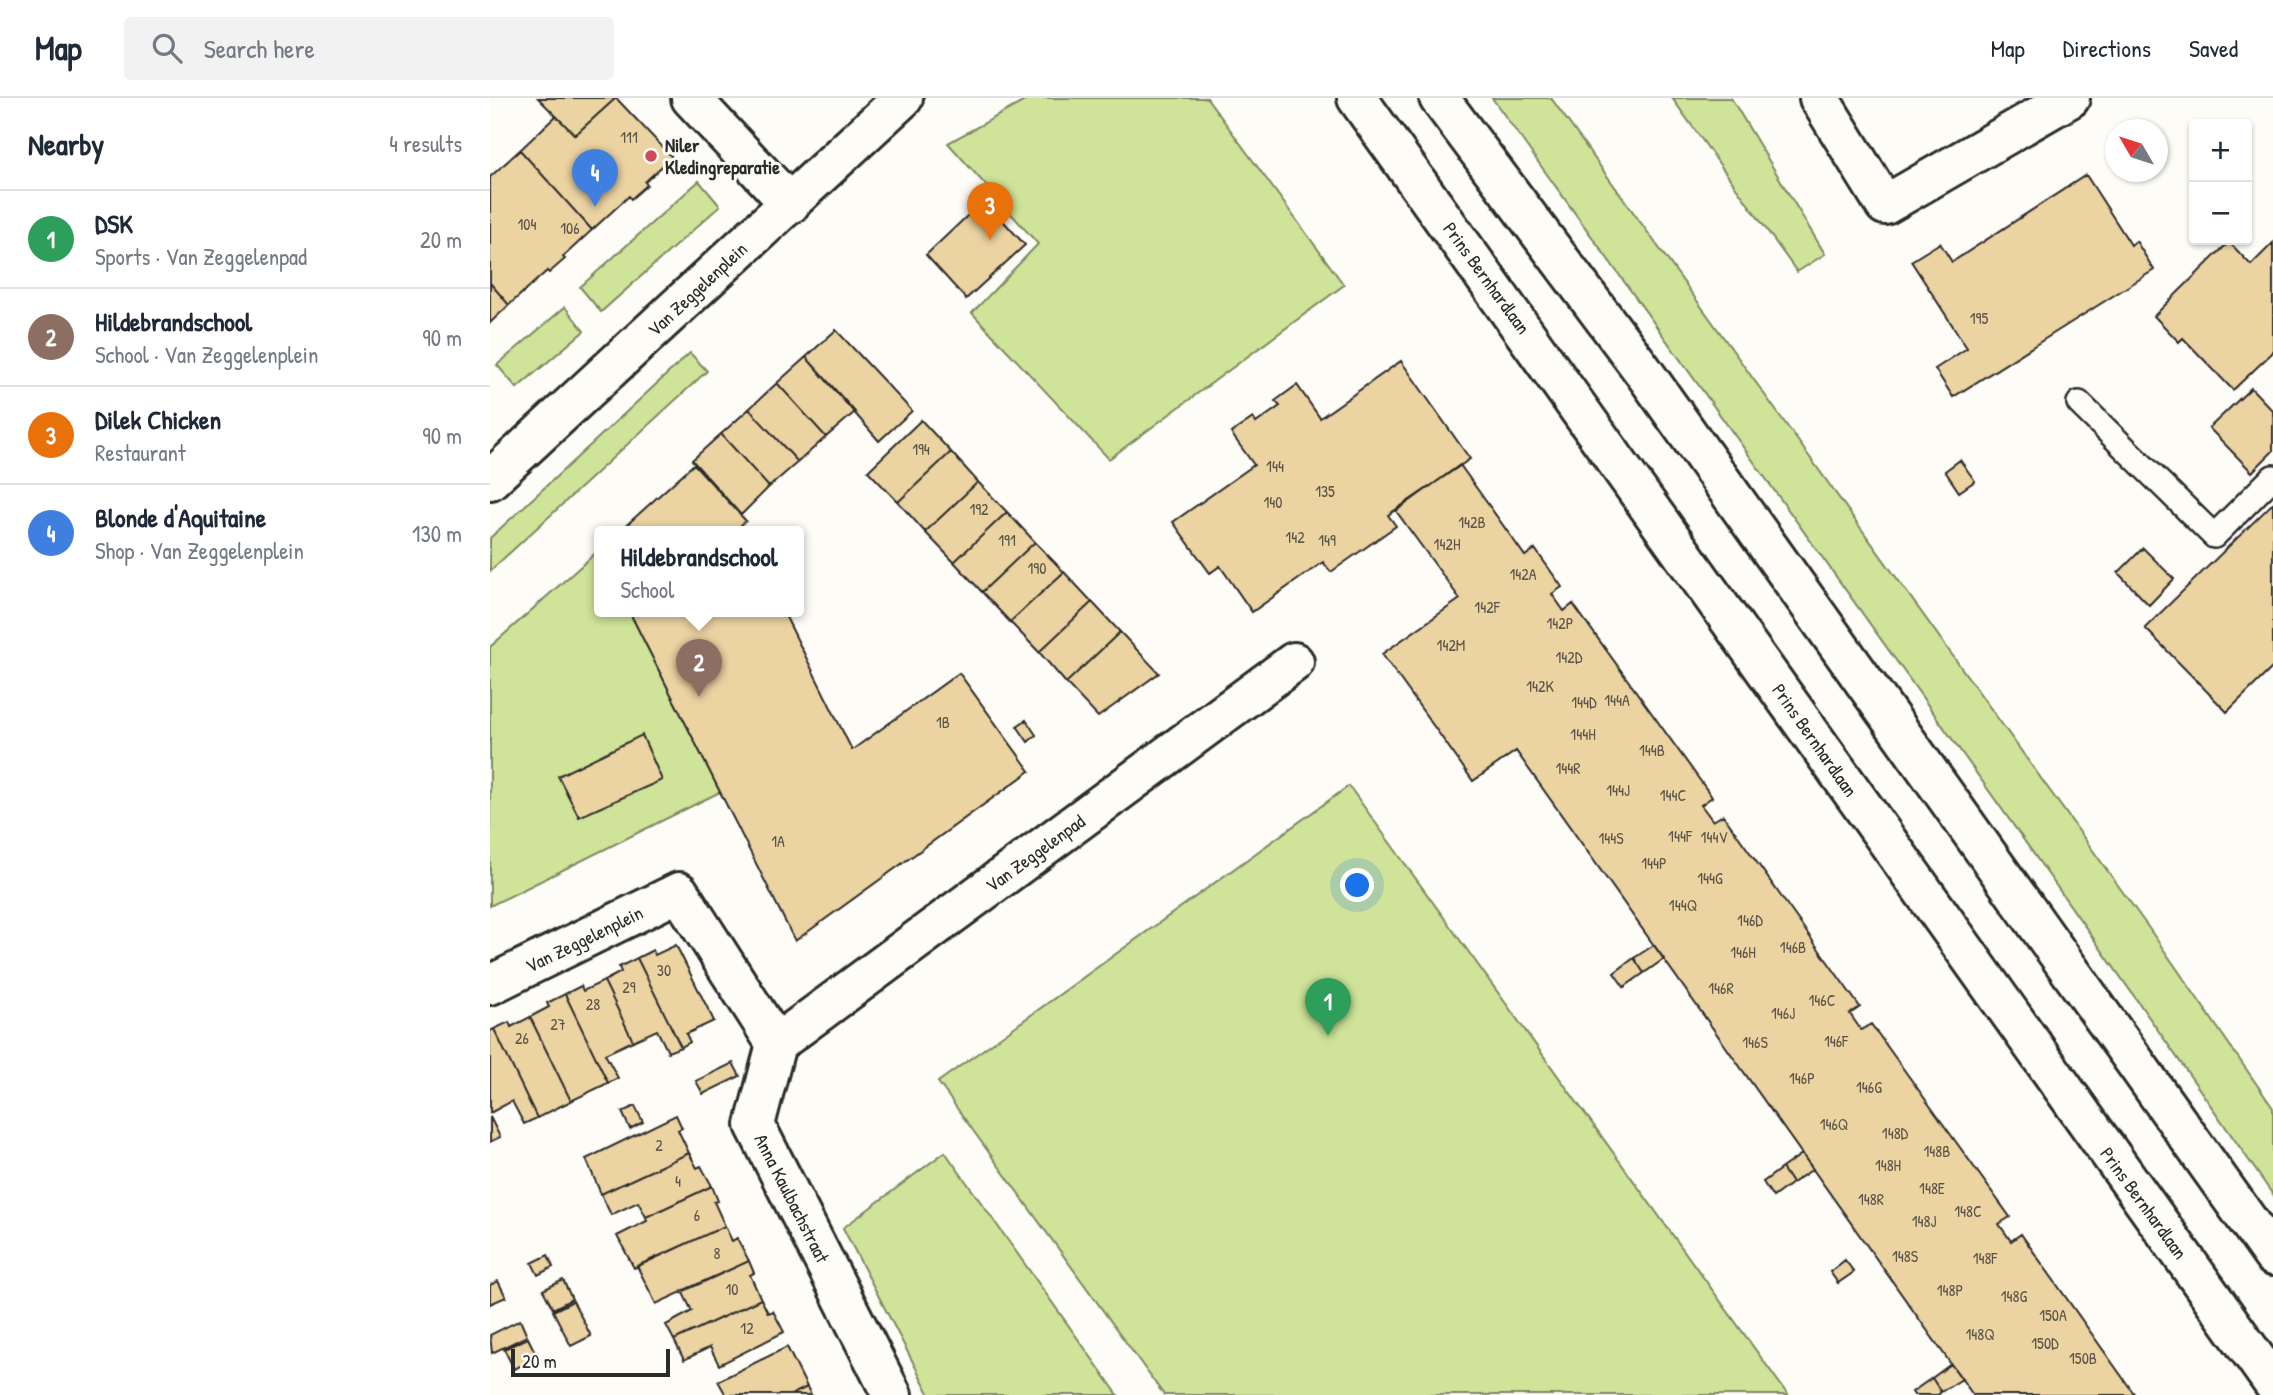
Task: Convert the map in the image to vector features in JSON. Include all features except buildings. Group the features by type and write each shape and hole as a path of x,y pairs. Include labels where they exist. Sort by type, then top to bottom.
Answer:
{"main road":[{"path":"691,98 790,204"},
{"name":"Van Zeggelenplein","path":"490,480 903,98"},
{"name":"Prins Bernhardlaan","path":"1357,98 1606,443 2273,1383"},
{"path":"1439,98 1641,368 2273,1256"},
{"path":"1819,98 1885,205 2070,98"},
{"name":"Van Zeggelenpad","path":"776,1044 1294,662"},
{"name":"Van Zeggelenplein","path":"490,985 679,892 776,1044"},
{"name":"Anna Kaulbachstraat","path":"776,1044 755,1125 892,1395"}],"lane":[{"path":"2079,403 2214,536 2273,477"}],"green space":[{"path":"1030,98 1207,98 1344,285 1109,459 972,313 1038,244 948,143"},
{"path":"1492,98 1551,98 2148,927 2273,1108 2273,1195 1787,508"},
{"path":"1672,98 1731,98 1825,254 1797,272"},
{"path":"699,181 720,206 601,312 580,287"},
{"path":"565,307 584,331 517,388 497,365"},
{"path":"690,353 707,371 490,571 490,538"},
{"path":"594,554 594,617 632,617 720,792 490,906 490,647"},
{"path":"1349,786 1788,1395 1164,1395 938,1082"},
{"path":"945,1152 1118,1395 930,1395 843,1228"}],"place":[{"name":"Niler Kledingreparatie","path":"651,156"},
{"name":"Blonde d'Aquitaine","path":"595,207"},
{"name":"Dilek Chicken","path":"990,240"},
{"name":"Hildebrandschool","path":"699,697"},
{"name":"DSK","path":"1328,1036"}]}
